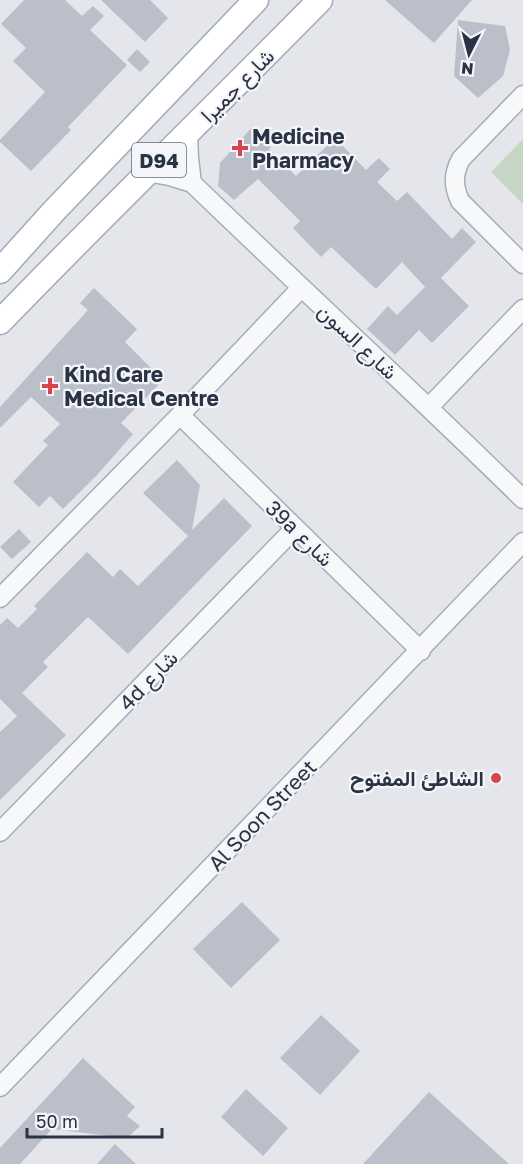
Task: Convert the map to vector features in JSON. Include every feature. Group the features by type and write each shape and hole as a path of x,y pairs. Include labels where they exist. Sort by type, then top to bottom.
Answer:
{"main road":[{"name":"شارع جميرا","path":"0,271 54,211 256,0"},
{"name":"شارع جميرا","path":"0,322 146,172 189,134 320,0"}],"street":[{"path":"523,95 461,159 454,180 455,191 460,201 523,264"},
{"path":"189,134 192,183"},
{"name":"شارع السون","path":"146,172 192,183 523,499"},
{"path":"0,598 301,288"},
{"path":"429,407 523,309"},
{"name":"39a شارع","path":"180,415 421,651"},
{"name":"4d شارع","path":"0,832 295,528"},
{"name":"Al Soon Street","path":"0,1087 421,651 523,542"}],"green space":[{"path":"523,139 523,204 491,172"}],"building":[{"path":"24,0 65,0 82,16 93,6 104,16 90,30 127,65 68,127 71,130 31,171 0,142 45,92 13,61 26,48 1,24"},
{"path":"101,0 150,0 168,18 145,42"},
{"path":"385,0 472,0 434,43"},
{"path":"458,20 505,26 510,50 503,76 478,98 454,76"},
{"path":"137,49 150,62 140,72 127,60"},
{"path":"253,126 271,147 269,149 296,176 335,138 366,170 379,158 390,169 377,182 397,201 407,192 452,239 462,228 476,242 441,278 469,306 432,343 419,330 395,355 367,329 388,306 397,315 425,287 402,262 376,289 331,247 321,257 293,228 300,221 258,179 234,200 218,186 220,163"},
{"path":"94,288 137,329 125,342 163,380 121,423 133,434 97,475 63,509 50,496 39,507 13,482 48,445 43,441 60,424 31,397 0,428 0,407 88,310 80,303"},
{"path":"177,460 200,485 192,530 224,498 252,526 128,654 88,617 43,662 48,667 22,693 66,735 0,800 0,732 17,716 0,699 0,625 7,618 18,628 37,609 34,606 87,552 113,577 120,569 138,586 188,536 143,493"},
{"path":"19,529 31,542 12,559 0,547"},
{"path":"242,902 280,940 231,988 193,949"},
{"path":"321,1015 360,1051 320,1095 280,1058"},
{"path":"83,1058 135,1107 127,1116 140,1126 127,1138 52,1129 20,1164 0,1164 0,1148"},
{"path":"246,1089 288,1128 263,1156 221,1117"},
{"path":"429,1092 509,1164 363,1164"},
{"path":"115,1144 136,1164 97,1164"}],"place":[{"name":"Medicine Pharmacy","path":"240,148"},
{"name":"Kind Care Medical Centre","path":"50,386"},
{"name":"الشاطئ المفتوح","path":"496,778"}]}
